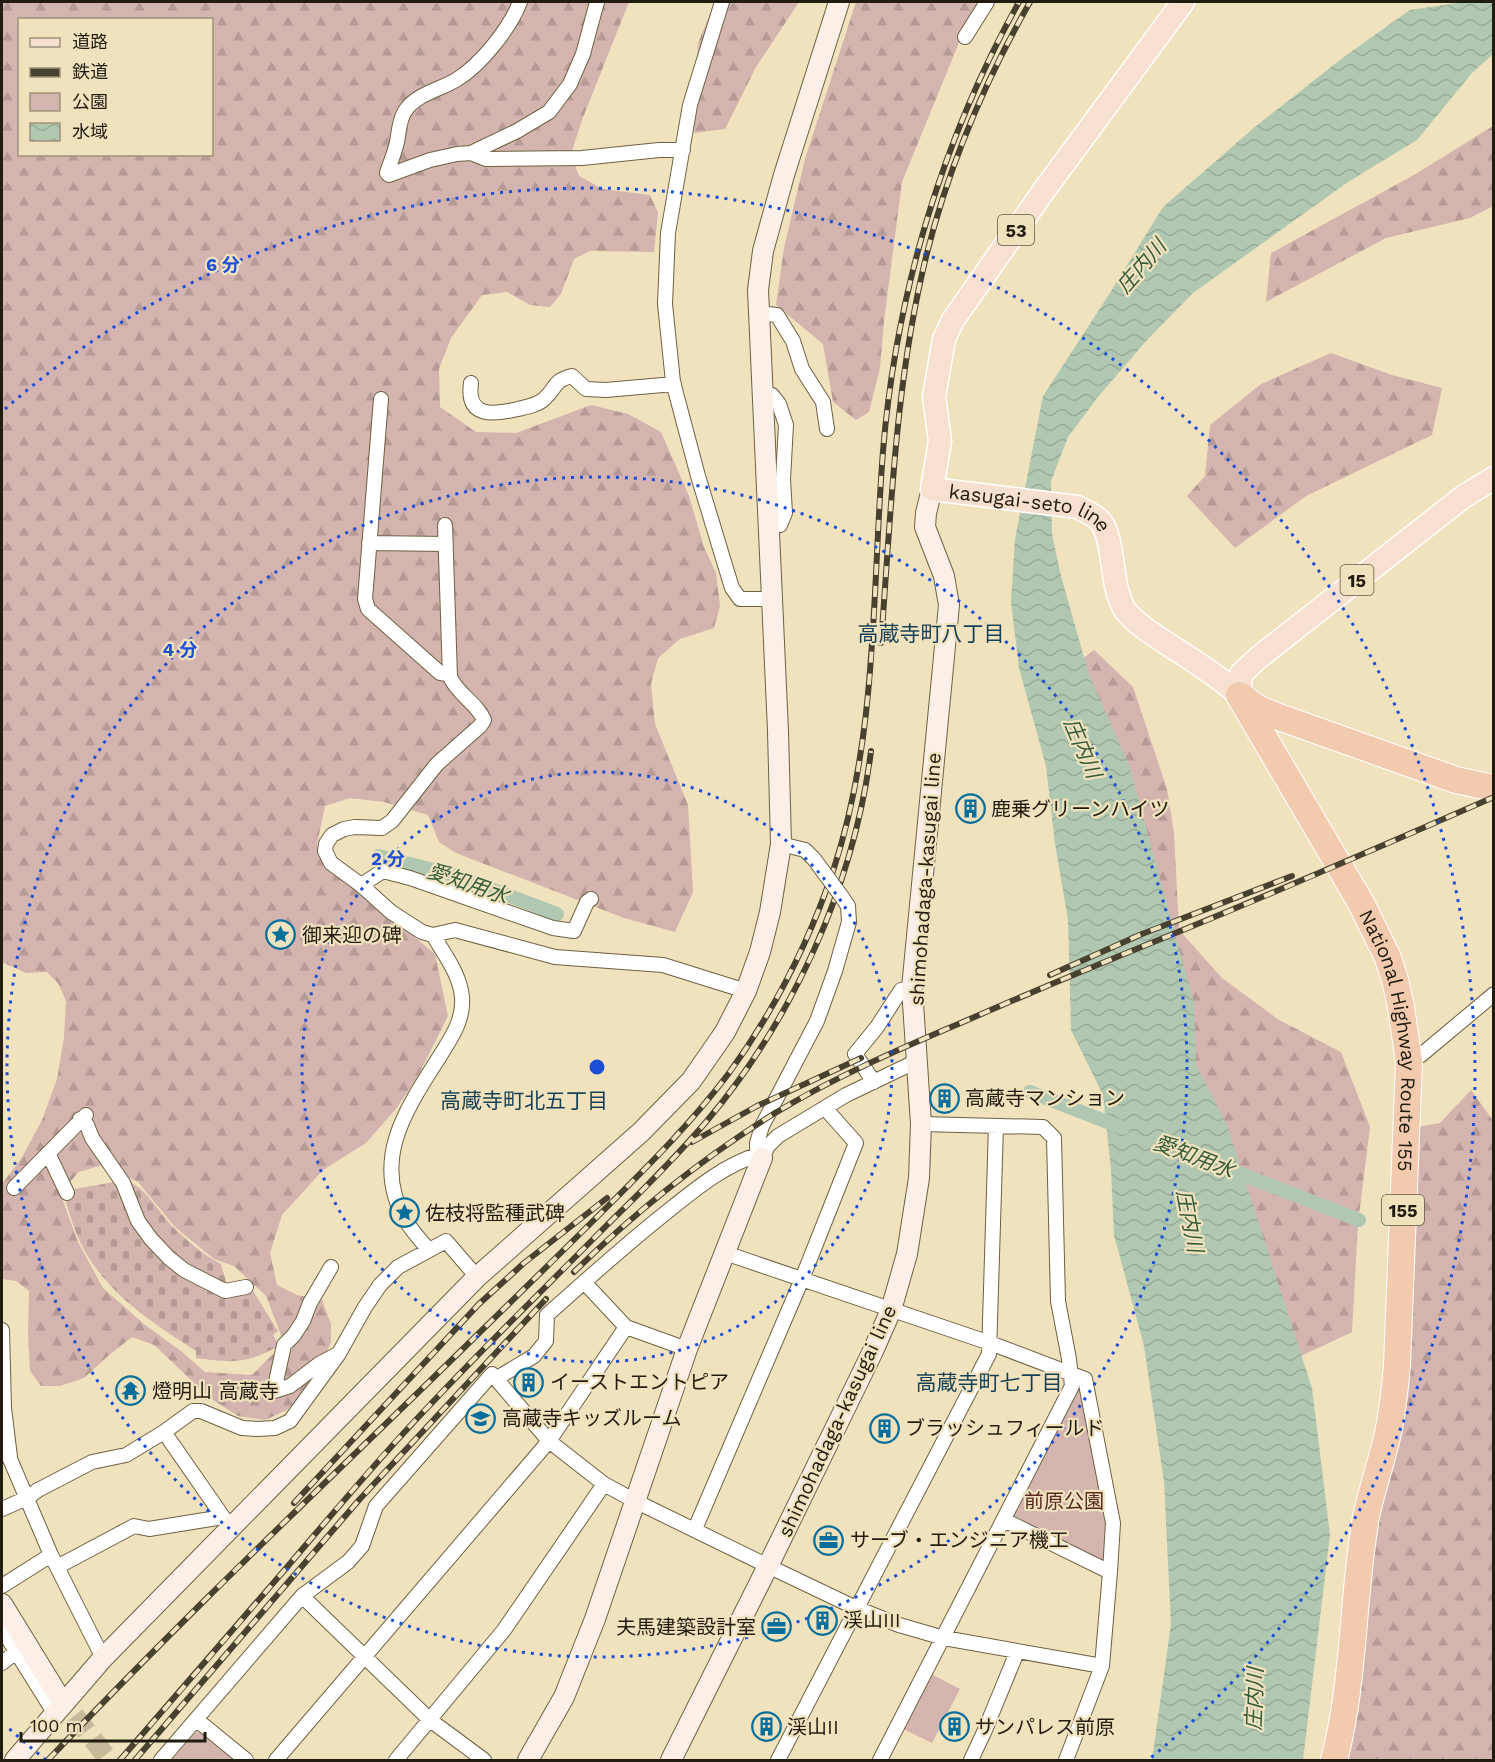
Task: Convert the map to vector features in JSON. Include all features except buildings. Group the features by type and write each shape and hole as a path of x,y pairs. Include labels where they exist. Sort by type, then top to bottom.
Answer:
{"highway":[{"path":"1239,694 1257,708 1276,716 1456,780 1487,782"},
{"name":"National Highway Route 155","path":"1239,694 1360,903 1389,958 1401,1007 1409,1062 1398,1365 1395,1393 1388,1432 1367,1516 1355,1598 1346,1702 1334,1761"}],"main road":[{"name":"kasugai-seto line","path":"1183,2 1045,189 953,320 944,339 934,398 940,441 932,489 1077,507 1101,522 1106,535 1117,590 1125,609 1139,625 1226,682 1239,694"},
{"name":"15","path":"1239,694 1241,674 1258,658 1463,497 1494,478"}],"street":[{"path":"520,2 496,41 473,66 457,79 412,102 403,112 397,142 387,173 389,175 430,160 471,153 517,131 549,112 570,84 584,54 597,2"},
{"path":"722,2 690,105 671,213 665,304 674,384 698,476 732,588 740,599 772,599"},
{"path":"15,1761 103,1658 226,1521 477,1277 641,1132 691,1081 725,1032 746,991 760,952 770,912 781,844 758,290 763,251 784,175 839,2"},
{"path":"965,37 987,2"},
{"path":"471,153 486,159 582,158 659,150 683,150"},
{"path":"759,313 777,315 793,340 802,369 823,402 827,429"},
{"path":"471,383 469,394 473,404 480,411 487,413 531,406 544,399 561,379 572,376 586,389 606,390 674,384"},
{"path":"381,399 365,600 368,609 440,673 450,675"},
{"name":"shimohadaga-kasugai line","path":"671,1761 873,1351 891,1310 907,1254 919,1178 921,1124 912,988 949,605 944,576 925,527 932,489"},
{"path":"445,525 450,675 455,688 480,712 483,720 480,726 437,764 392,821 382,828 355,827 332,835 325,851 331,863 361,885 391,912 422,932 433,935 455,930 543,955 663,966 746,991"},
{"path":"369,543 446,544"},
{"path":"759,1156 757,1143 762,1126 817,1021 849,922 848,906 814,859 805,850 781,844"},
{"path":"361,885 383,872 410,878 553,928 574,931 591,898"},
{"path":"429,1250 407,1223 399,1208 393,1191 392,1171 395,1138 402,1120 449,1042 462,1012 460,986 433,935"},
{"path":"874,1082 855,1054 877,1027 901,990 912,988"},
{"path":"1409,1062 1421,1055 1494,994"},
{"path":"528,1761 564,1697 595,1619 687,1349 759,1156 778,1136 825,1108 917,1061"},
{"path":"694,1529 802,1279 856,1143 825,1108"},
{"path":"14,1188 83,1117 92,1138 123,1183 138,1221 169,1258 184,1270 225,1291 246,1287"},
{"path":"880,1761 1072,1386 1058,1302 1054,1138 1043,1127 921,1124"},
{"path":"778,1761 989,1354 996,1126"},
{"path":"48,1153 67,1193"},
{"path":"497,1378 534,1356 546,1341 547,1315 614,1254 686,1197 734,1163 759,1156"},
{"path":"2,1509 27,1498 92,1462 126,1455 193,1411 201,1411 242,1428 258,1430 275,1428 290,1421 338,1355 380,1285 398,1267 446,1241 477,1277"},
{"path":"724,1253 990,1343 1085,1379 1113,1523 1102,1666 1066,1761"},
{"path":"331,1268 294,1335 280,1340 274,1391 290,1386 334,1354 338,1355"},
{"path":"584,1282 626,1327 687,1349"},
{"path":"276,1761 549,1441 626,1327"},
{"path":"2,1330 4,1408 10,1460"},
{"path":"161,1761 302,1596 348,1562 362,1546 376,1506 492,1374 549,1441 604,1484 768,1566 856,1608 899,1625 944,1638 1102,1666"},
{"path":"164,1432 226,1521"},
{"path":"2,1446 54,1561 103,1658"},
{"path":"396,1761 504,1630 604,1484"},
{"path":"2,1586 134,1526 149,1529 217,1518 226,1521"},
{"path":"1004,1520 1110,1572"},
{"path":"302,1596 430,1720 484,1761"},
{"path":"2,1604 56,1692"},
{"path":"2,1629 55,1714"},
{"path":"2,1663 16,1652"},
{"path":"971,1761 1017,1652"},
{"path":"197,1719 246,1761"}],"green space":[{"path":"2,2 629,2 582,120 571,154 579,176 603,189 650,195 658,213 654,252 590,251 574,259 561,294 550,307 530,305 507,292 482,295 451,338 439,369 440,407 476,432 516,433 591,405 628,414 661,432 689,496 704,547 716,573 720,606 714,628 680,639 658,658 651,684 655,724 688,805 693,892 675,932 624,918 456,853 439,842 428,815 384,802 350,798 325,806 317,844 323,860 435,954 448,1016 417,1078 395,1110 366,1143 323,1170 282,1215 270,1253 277,1285 297,1295 322,1300 331,1324 331,1341 321,1371 287,1410 265,1420 238,1416 210,1398 154,1345 132,1337 84,1378 60,1386 41,1386 30,1371 29,1291 16,1281 2,1279 2,1184 21,1159 42,1120 57,1079 64,1037 66,1001 58,983 47,972 26,973 2,962","holes":["103,1165 138,1182 175,1227 214,1259 234,1266 266,1296 284,1343 252,1375 205,1372 145,1325 103,1288 78,1242 60,1193 79,1172"]},
{"path":"715,2 799,2 756,67 725,129 694,133 698,43"},
{"path":"856,2 985,2 967,23 902,182 880,368 869,412 856,420 833,402 823,344 776,305 784,248 805,159"},
{"path":"1493,126 1493,206 1470,218 1386,238 1266,302 1271,253 1414,175"},
{"path":"1331,353 1392,375 1442,388 1432,435 1306,496 1235,548 1187,496 1205,476 1210,425 1261,384"},
{"path":"1094,650 1133,687 1167,789 1174,833 1179,930 1222,978 1279,1020 1341,1052 1370,1127 1358,1223 1352,1332 1286,1363 1068,670"},
{"path":"1471,1090 1494,1122 1493,1760 1345,1760 1371,1546 1403,1405 1411,1343 1417,1127 1440,1123"},
{"path":"126,1180 141,1189 170,1224 186,1239 221,1264 228,1288 248,1283 278,1331 273,1335 279,1346 239,1361 196,1358 196,1351 146,1317 103,1277 81,1244 63,1191"},
{"name":"前原公園","path":"1077,1389 1082,1389 1107,1522 1106,1560 1101,1562 1014,1519 1013,1513"},
{"path":"931,1674 960,1689 932,1743 903,1729"},
{"path":"196,1732 201,1732 235,1760 172,1760"}],"water":[{"name":"庄内川","path":"1464,2 1493,2 1493,54 1472,73 1417,140 1348,182 1193,293 1147,340 1098,397 1068,437 1051,481 1052,534 1061,576 1089,675 1129,765 1194,1003 1196,1065 1227,1125 1312,1388 1330,1535 1303,1760 1152,1760 1171,1624 1164,1482 1144,1346 1114,1235 1111,1170 1103,1095 1071,1030 1068,920 1055,844 1046,766 1019,668 1011,602 1015,539 1043,396 1163,207 1256,126 1345,56 1410,10"}],"waterway":[{"name":"愛知用水","path":"378,856 457,876 557,914"},
{"name":"愛知用水","path":"1030,1092 1123,1128"},
{"name":"愛知用水","path":"1228,1169 1359,1220"}],"tunnel":[{"path":"56,1692 109,1760"}],"railway":[{"path":"48,1760 205,1600 656,1157 701,1108 729,1073 776,1000 814,922 834,868 859,766 871,661 883,451 889,392 911,276 927,219 967,108 1019,2"},
{"path":"881,643 891,497 901,400 907,352 926,257 945,191 969,126 1030,2"},
{"path":"120,1760 392,1446 472,1361 670,1161 706,1122 737,1082 792,995 815,948 850,851 863,801 871,751"},
{"path":"574,1272 645,1207 696,1167 748,1130 821,1087 939,1032 1284,888 1494,797"},
{"path":"1050,975 1142,934 1292,876"},
{"path":"692,1142 757,1106 861,1058"},
{"path":"294,1503 479,1304 524,1263 607,1198"},
{"path":"135,1760 359,1500 546,1299"}],"place":[{"name":"鹿乗グリーンハイツ","path":"970,809"},
{"name":"御来迎の碑","path":"281,935"},
{"name":"高蔵寺マンション","path":"944,1098"},
{"name":"佐枝将監種武碑","path":"404,1213"},
{"name":"イーストエントピア","path":"529,1382"},
{"name":"燈明山 高蔵寺","path":"131,1391"},
{"name":"高蔵寺キッズルーム","path":"481,1418"},
{"name":"ブラッシュフィールド","path":"884,1428"},
{"name":"サーブ・エンジニア機工","path":"829,1540"},
{"name":"渓山III","path":"822,1620"},
{"name":"夫馬建築設計室","path":"777,1627"},
{"name":"渓山II","path":"766,1727"},
{"name":"サンパレス前原","path":"954,1727"}],"district":[{"name":"高蔵寺町八丁目","path":"931,633"},
{"name":"高蔵寺町北五丁目","path":"524,1100"},
{"name":"高蔵寺町七丁目","path":"989,1382"}]}
